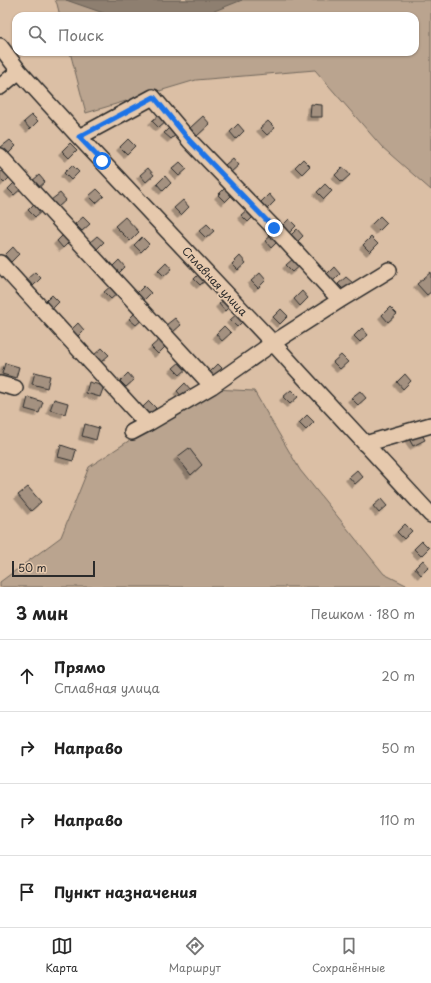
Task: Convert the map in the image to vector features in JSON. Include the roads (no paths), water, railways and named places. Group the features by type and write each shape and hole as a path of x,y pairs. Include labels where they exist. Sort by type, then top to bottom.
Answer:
{"lane":[{"name":"Сплавная улица","path":"0,46 19,70 79,137 273,343 431,515"},
{"path":"0,87 19,70"},
{"path":"79,137 154,97 190,141 274,228 340,300"},
{"path":"0,156 212,386"},
{"path":"0,263 146,424"},
{"path":"132,432 212,386 273,343 390,270"},
{"path":"0,384 15,388"},
{"path":"365,444 431,425"}]}
